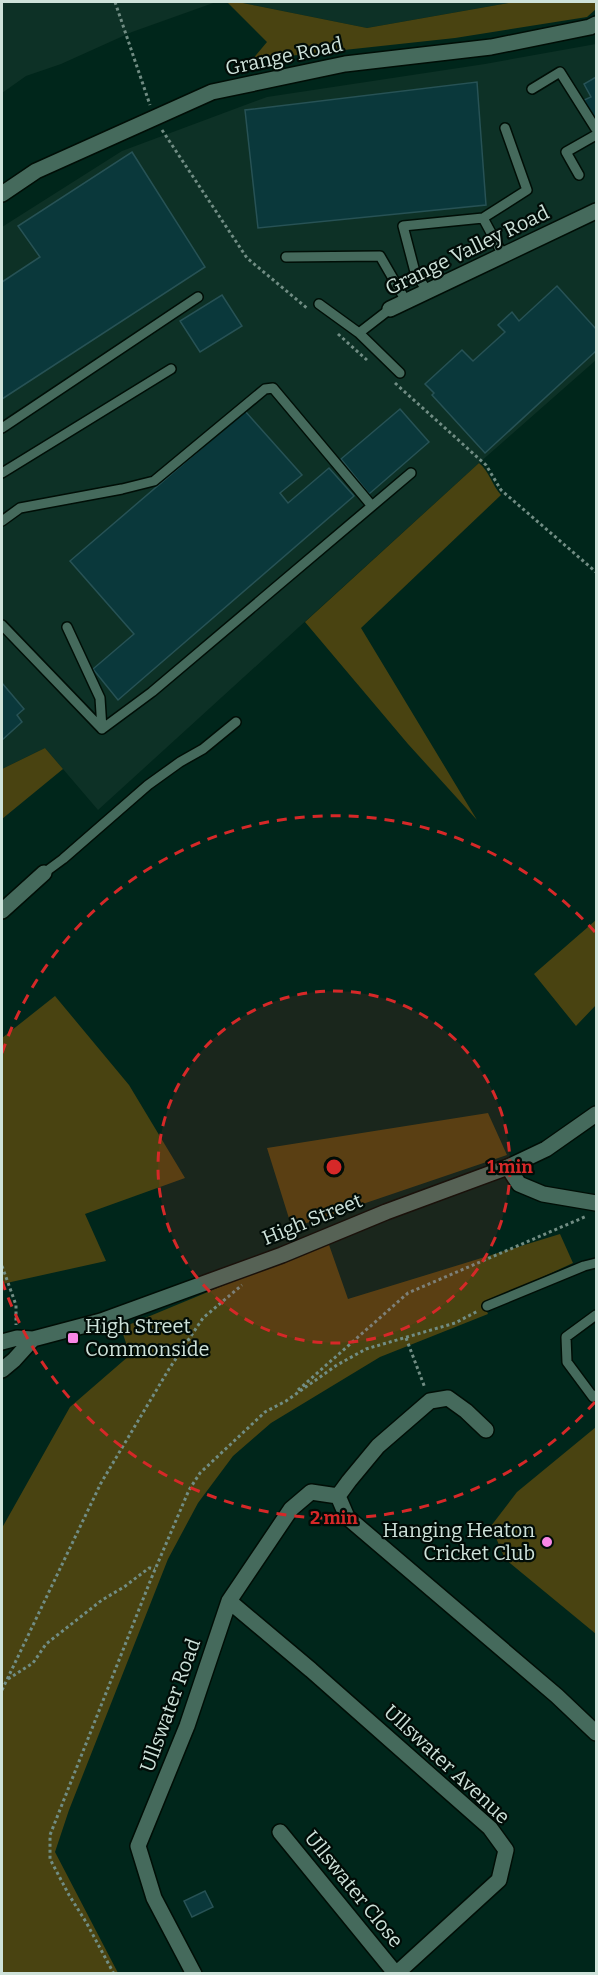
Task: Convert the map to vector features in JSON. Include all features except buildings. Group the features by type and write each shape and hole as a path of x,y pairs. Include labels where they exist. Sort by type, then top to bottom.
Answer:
{"street":[{"name":"Grange Road","path":"2,194 36,171 212,92 345,64 491,47 597,24"},
{"name":"Grange Valley Road","path":"390,309 597,211"},
{"path":"2,911 44,873"},
{"name":"High Street","path":"33,1339 101,1321 271,1259 386,1212 508,1167 546,1149 597,1114"},
{"path":"508,1167 519,1184 543,1194 597,1203"},
{"path":"2,1342 17,1338 33,1339"},
{"path":"2,1371 33,1339"},
{"path":"486,1430 448,1398 430,1401 378,1446 338,1496 347,1517 557,1696 597,1733"},
{"name":"Ullswater Road","path":"194,1974 154,1898 138,1846 187,1726 229,1601 291,1509 311,1492 338,1496"},
{"name":"Ullswater Avenue","path":"229,1601 490,1828 506,1850 498,1880 396,1974"},
{"name":"Ullswater Close","path":"280,1832 396,1974"}],"lane":[{"path":"532,89 560,72 597,129"},
{"path":"427,291 415,272 403,226 483,218 527,190 505,128"},
{"path":"579,175 566,152 597,135"},
{"path":"483,218 503,255"},
{"path":"286,257 380,256 406,301"},
{"path":"2,428 198,297"},
{"path":"319,304 359,333 400,374"},
{"name":"Grange Valley Road","path":"359,333 390,309"},
{"path":"2,473 171,369"},
{"path":"2,521 20,508 154,481 265,389 273,388 372,506"},
{"path":"102,729 152,692 411,473"},
{"path":"2,625 102,729"},
{"path":"67,627 100,698 102,729"},
{"path":"44,873 148,785 180,762 203,750 236,722"},
{"path":"487,1306 584,1266 597,1263"},
{"path":"597,1315 566,1337 567,1362 593,1397 597,1395"}],"path":[{"path":"286,1401 408,1293 597,1211"},
{"path":"2,1266 16,1305 17,1338"},
{"path":"2,1690 101,1483 163,1380 204,1318 244,1284"},
{"path":"114,1974 50,1859 50,1835 155,1569 189,1490 200,1473 265,1412 286,1401 337,1365 366,1349 455,1323 487,1306"},
{"path":"406,1337 430,1401"},
{"path":"4,1683 33,1663 46,1644 102,1600 124,1587 148,1568 155,1569"}],"shaded area":[{"path":"2,2 216,2 132,32 61,64 26,76 2,93"},
{"path":"227,2 238,2 367,28 514,2 596,2 596,9 587,17 455,38 252,60 267,42"},
{"path":"238,2 514,2 367,28"},
{"path":"596,44 596,360 479,463 98,810 45,748 2,769 2,227 122,151 267,97 485,64"},
{"path":"479,463 501,495 361,628 477,820 408,744 305,622"},
{"path":"45,748 63,769 2,819 2,769"},
{"path":"596,920 596,1005 576,1026 534,974"},
{"path":"55,996 129,1085 185,1178 85,1214 106,1261 2,1284 2,1038"},
{"path":"488,1113 507,1155 292,1228 267,1148"},
{"path":"560,1234 573,1263 484,1304 488,1314 380,1357 271,1423 233,1456 198,1503 168,1559 69,1810 55,1852 118,1973 2,1974 2,1528 70,1407 130,1355 121,1328 328,1242 348,1299"},
{"name":"Hanging Heaton Cricket Club","path":"596,1427 596,1634 505,1559 491,1526 517,1492"}],"place":[{"name":"High Street Commonside","path":"73,1338"},
{"name":"Hanging Heaton Cricket Club","path":"547,1542"}]}
